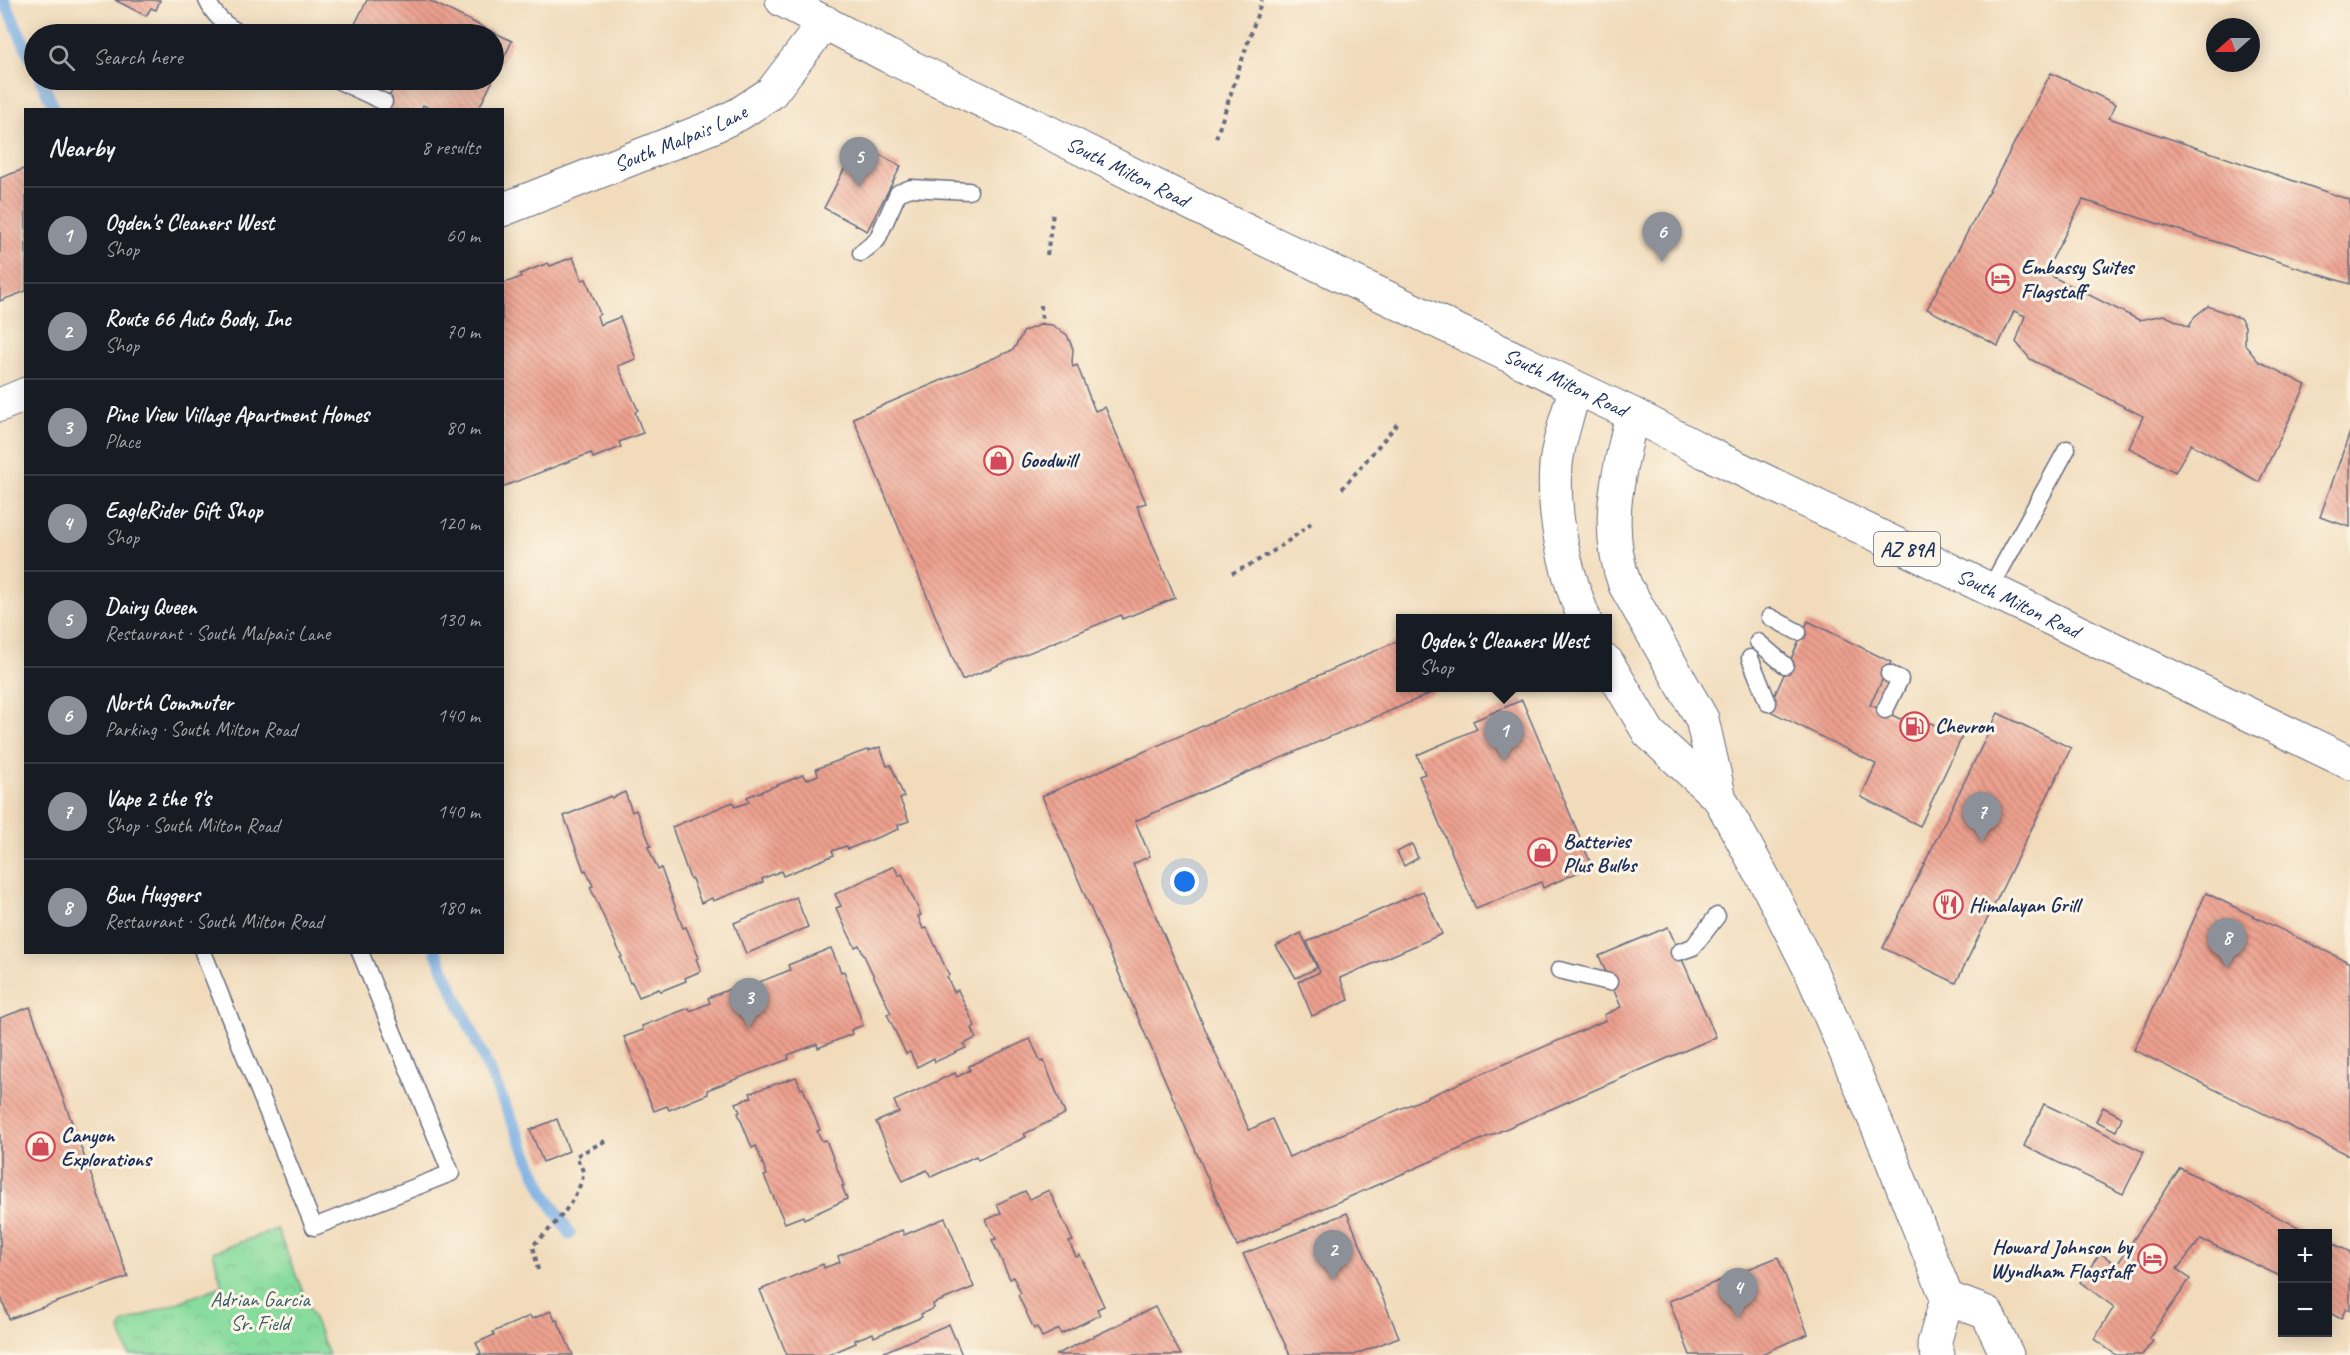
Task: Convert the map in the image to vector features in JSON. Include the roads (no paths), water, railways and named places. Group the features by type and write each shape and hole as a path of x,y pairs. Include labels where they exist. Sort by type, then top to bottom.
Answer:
{"main road":[{"name":"South Milton Road","path":"782,0 888,56 1048,132 1226,221 1632,414 1705,452 2350,763"},
{"name":"South Malpais Lane","path":"504,209 712,127 739,114 771,93 825,22"},
{"path":"1575,388 1556,463 1556,481 1560,539 1574,594 1582,614"},
{"path":"0,405 24,395"},
{"path":"1632,414 1614,498 1617,562 1625,585 1702,719 1720,799 1811,971 1850,1057 1947,1298 1934,1344 1938,1355"},
{"path":"1612,669 1649,733 1720,799"},
{"path":"1947,1298 1987,1313 2007,1355"}],"lane":[{"path":"207,0 225,24"},
{"path":"358,90 384,102"},
{"path":"861,252 877,240 898,193 911,188 969,191"},
{"path":"1990,589 2067,449"},
{"path":"1770,617 1798,632"},
{"path":"1758,642 1785,665"},
{"path":"1750,658 1768,703"},
{"path":"1885,710 1900,679 1889,674"},
{"path":"1679,952 1693,947 1717,916"},
{"path":"204,954 314,1227 452,1173 361,954"},
{"path":"1559,970 1609,982"}],"waterway":[{"path":"4,0 24,43"},
{"path":"46,90 54,108"},
{"path":"437,954 545,1194 570,1234"}],"place":[{"name":"Dairy Queen","path":"859,187"},
{"name":"North Commuter","path":"1662,262"},
{"name":"Embassy Suites Flagstaff","path":"2000,279"},
{"name":"Goodwill","path":"999,460"},
{"name":"Chevron","path":"1914,726"},
{"name":"Ogden's Cleaners West","path":"1504,761"},
{"name":"Vape 2 the 9's","path":"1982,842"},
{"name":"Batteries Plus Bulbs","path":"1542,853"},
{"name":"Himalayan Grill","path":"1948,905"},
{"name":"Bun Huggers","path":"2227,968"},
{"name":"Pine View Village Apartment Homes","path":"749,1028"},
{"name":"Canyon Explorations","path":"40,1147"},
{"name":"Howard Johnson by Wyndham Flagstaff","path":"2153,1259"},
{"name":"Route 66 Auto Body, Inc","path":"1333,1280"},
{"name":"EagleRider Gift Shop","path":"1738,1318"}],"park label":[{"name":"Adrian Garcia Sr. Field","path":"260,1311"}]}
